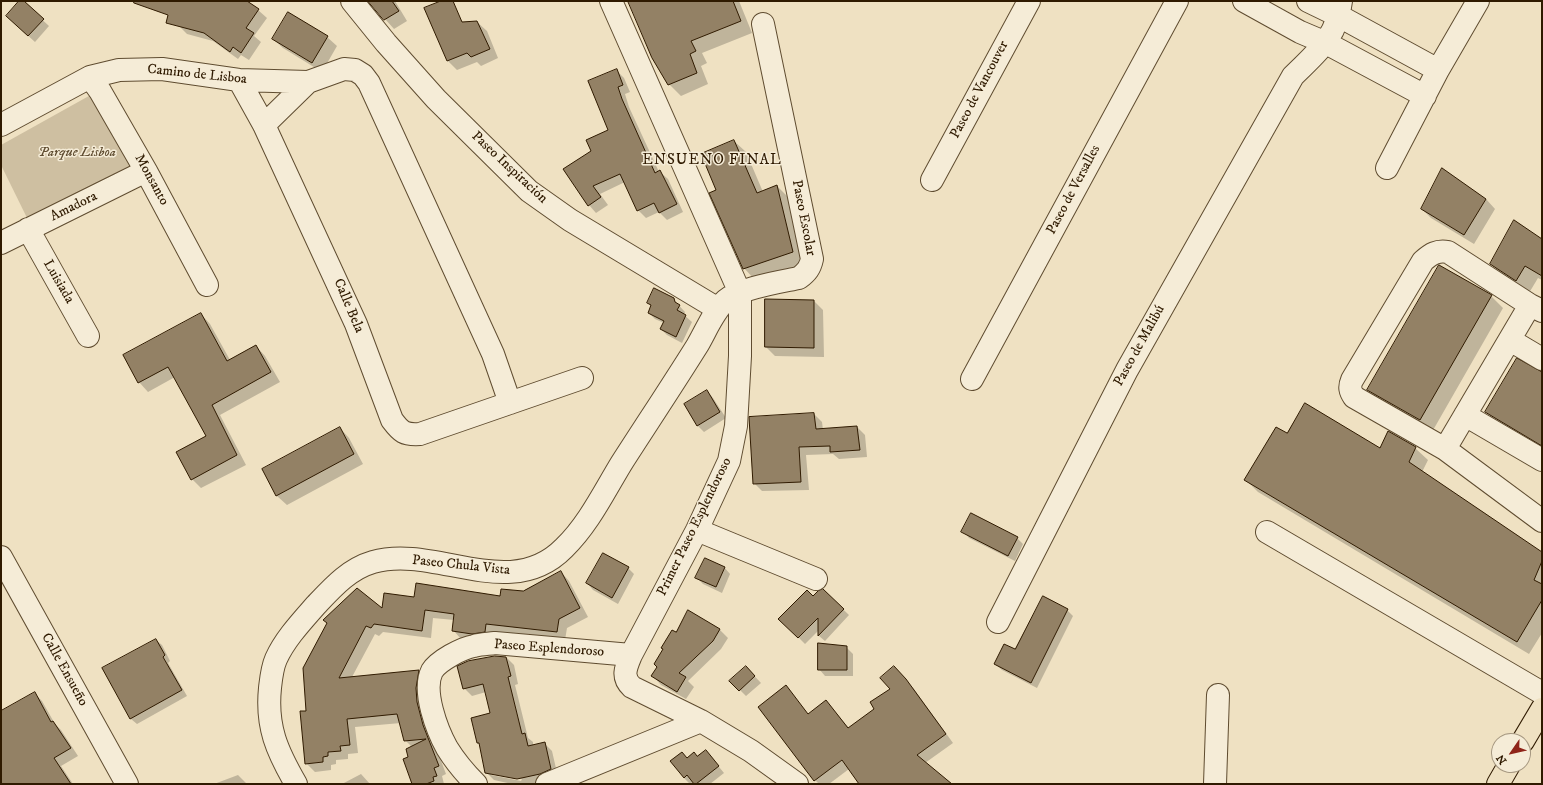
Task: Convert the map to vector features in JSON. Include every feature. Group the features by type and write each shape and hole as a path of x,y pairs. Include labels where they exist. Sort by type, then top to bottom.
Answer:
{"main road":[{"path":"1528,733 1542,709"},
{"path":"1498,784 1504,773"}],"street":[{"name":"Paseo Inspiración","path":"352,1 386,43 436,99 529,191 570,220 728,300"},
{"name":"Primer Paseo Esplendoroso","path":"611,1 728,300 740,356 734,433 729,461 697,530 632,655 625,671 625,677 627,683 632,688 701,721 751,751 796,784"},
{"name":"Paseo de Vancouver","path":"932,180 1029,1"},
{"name":"Paseo de Versalles","path":"972,379 1177,1"},
{"path":"1244,1 1300,32 1326,43 1425,96"},
{"path":"1387,168 1438,70 1478,1"},
{"path":"1313,2 1340,9 1438,70"},
{"name":"Paseo de Malibú","path":"1293,76 1300,32 1313,2"},
{"name":"Paseo de Malibú","path":"998,622 1127,370 1293,76 1326,43 1340,9"},
{"name":"Paseo Escolar","path":"728,300 799,278 807,272 812,259 763,24"},
{"name":"Camino de Lisboa","path":"1,125 90,77 119,70 162,69 239,80 308,82 344,69 355,70 369,83 492,354 510,403"},
{"name":"Monsanto","path":"90,77 100,91 146,171 207,285"},
{"name":"Calle Bela","path":"239,80 264,125 356,324 392,420 399,430 409,434 420,434 582,378"},
{"path":"264,125 308,82"},
{"name":"Amadora","path":"1,242 146,171"},
{"name":"Luisiada","path":"28,229 88,336"},
{"path":"1445,449 1510,340 1536,308 1448,252 1441,251 1435,252 1423,261 1352,380 1350,386 1351,392 1354,397 1445,449 1542,521"},
{"name":"Paseo Chula Vista","path":"296,784 280,756 273,735 268,706 271,681 276,660 286,641 305,617 337,583 353,571 374,562 393,559 416,560 478,570 517,572 533,569 550,560 564,549 581,529 654,411 728,300"},
{"path":"1510,340 1542,359"},
{"path":"1465,415 1542,460"},
{"path":"697,530 816,579"},
{"path":"1266,532 1542,692"},
{"name":"Calle Ensueño","path":"1,557 127,784"},
{"name":"Paseo Esplendoroso","path":"476,784 465,773 447,748 436,724 430,702 429,683 433,671 442,662 456,653 473,646 495,643 632,655"},
{"path":"1215,784 1218,695"},
{"path":"547,784 701,721"}],"green space":[{"name":"Parque Lisboa","path":"96,92 140,169 31,226 1,165 1,145"}],"building":[{"path":"19,1 24,1 44,19 28,36 6,16"},
{"path":"134,1 247,1 259,9 246,28 254,33 241,53 233,47 230,52 204,33 166,23 168,15 134,3"},
{"path":"368,1 392,1 399,11 384,20"},
{"path":"441,1 453,1 462,22 477,21 490,49 471,57 467,53 447,61 424,8"},
{"path":"628,1 733,1 741,21 691,41 696,51 690,54 697,73 668,85 652,58"},
{"path":"288,12 328,36 312,63 272,39"},
{"path":"617,69 623,85 618,87 622,99 655,173 660,170 677,204 659,213 654,203 637,211 620,174 593,186 601,197 588,206 563,169 591,151 586,140 608,130 588,81"},
{"path":"734,140 757,193 777,185 793,252 743,269 709,193 716,190 701,154"},
{"path":"1442,168 1486,199 1464,235 1421,209"},
{"path":"1514,220 1542,239 1542,276 1525,266 1516,281 1490,264"},
{"path":"1439,265 1492,295 1420,420 1367,390"},
{"path":"654,288 674,298 675,302 680,305 677,310 686,315 676,337 660,329 664,321 648,313 651,305 647,303"},
{"path":"765,299 814,300 814,348 765,347"},
{"path":"201,313 227,361 256,345 271,372 212,405 237,455 191,480 176,452 206,436 168,367 138,383 123,355"},
{"path":"1517,358 1542,372 1542,446 1485,412"},
{"path":"707,390 720,412 697,426 684,404"},
{"path":"1305,403 1380,448 1388,431 1416,447 1409,462 1542,552 1542,561 1534,580 1542,584 1542,600 1517,642 1244,480 1276,427 1287,433"},
{"path":"814,413 816,429 857,426 860,450 830,452 830,446 799,447 801,482 753,484 749,417"},
{"path":"340,427 354,454 276,496 262,469"},
{"path":"971,513 1018,537 1008,556 961,532"},
{"path":"603,553 629,567 612,598 586,583"},
{"path":"705,558 725,567 716,587 695,578"},
{"path":"561,571 580,608 559,619 557,632 486,624 485,632 472,634 452,631 454,614 425,610 422,631 374,624 371,628 366,626 339,678 419,670 416,688 417,702 423,725 439,766 434,768 437,776 433,777 434,781 426,784 412,784 403,759 408,757 406,749 426,739 404,741 397,714 347,719 350,745 340,746 341,751 328,752 328,756 323,757 323,762 305,764 300,711 306,711 303,668 327,623 323,620 357,588 382,608 384,593 414,597 416,583 500,596 501,589 523,591"},
{"path":"823,589 844,609 818,636 818,618 798,638 778,619 807,590 813,596 818,591"},
{"path":"1043,596 1068,609 1031,683 994,664 1004,644 1015,649"},
{"path":"688,610 720,629 713,641 679,673 686,677 677,692 651,676 657,667 654,664 663,649 661,648 672,630 676,632"},
{"path":"156,639 165,655 163,657 182,690 130,719 102,668"},
{"path":"818,643 847,646 847,670 818,670"},
{"path":"495,656 506,657 511,676 508,677 522,734 525,733 528,746 545,742 551,769 540,774 517,779 485,773 479,743 477,743 471,718 490,713 483,684 463,689 457,666 468,661"},
{"path":"746,666 755,676 739,691 729,681"},
{"path":"894,666 906,679 946,734 917,755 952,784 859,784 842,760 814,781 758,707 786,685 808,714 826,700 848,728 874,709 870,702 890,689 880,678"},
{"path":"35,692 51,722 53,721 71,748 54,758 71,784 1,784 1,711"},
{"path":"706,750 719,766 696,784 694,784 687,775 684,778 670,761 682,752 687,758 694,752 697,756"}],"district":[{"name":"ENSUENO FINAL","path":"712,161"}]}
